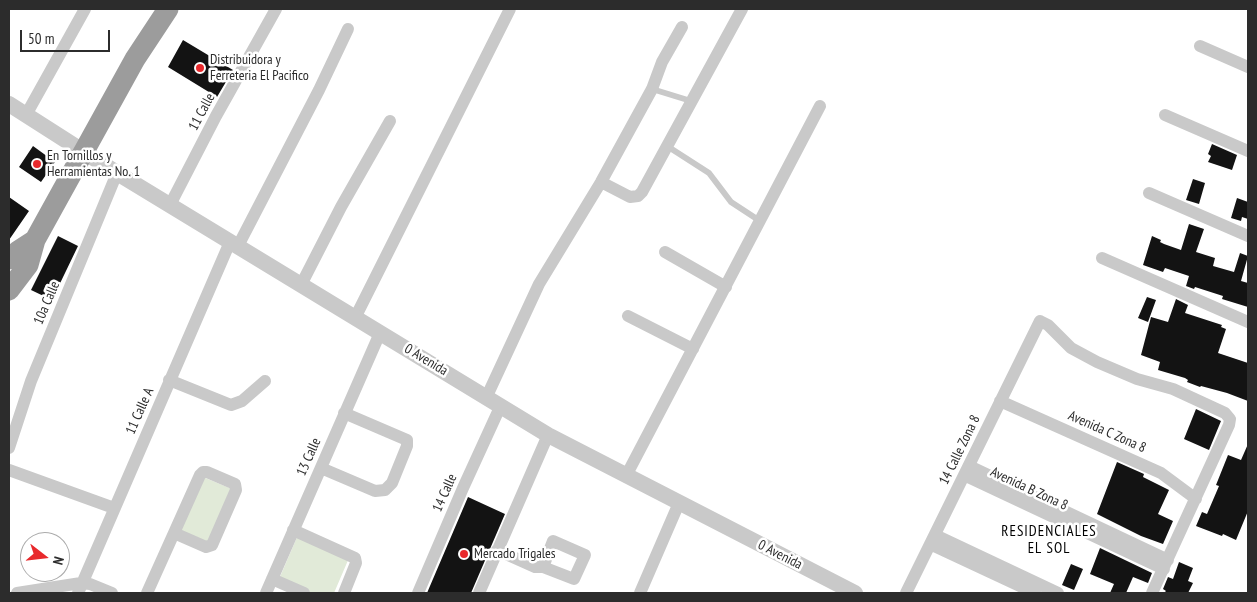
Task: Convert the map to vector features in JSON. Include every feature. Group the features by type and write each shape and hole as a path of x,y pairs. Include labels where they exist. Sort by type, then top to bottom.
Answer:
{"highway":[{"path":"9,290 28,265 35,240 145,42 168,9"},
{"path":"9,259 35,240"}],"street":[{"path":"26,115 84,9"},
{"name":"11 Calle","path":"170,205 216,116 276,9"},
{"path":"355,318 510,9"},
{"path":"601,182 625,196 638,196 645,187 742,9"},
{"path":"487,396 539,284 601,182 652,89 662,62 682,26"},
{"name":"11 Calle A","path":"79,588 169,380 234,244 319,90 348,28"},
{"path":"1200,46 1248,67"},
{"name":"0 Avenida","path":"9,104 170,205 487,396 548,435 848,592"},
{"path":"626,476 820,106"},
{"path":"1165,114 1248,151"},
{"path":"301,285 341,207 390,121"},
{"name":"10a Calle","path":"9,448 31,380 117,172"},
{"path":"1149,193 1248,236"},
{"path":"665,252 726,287"},
{"path":"1102,258 1248,322"},
{"path":"628,316 693,349"},
{"name":"14 Calle Zona 8","path":"906,593 1040,321 1048,325 1070,348 1097,362 1137,379 1173,388 1225,413 1230,419 1229,425 1196,499"},
{"name":"13 Calle","path":"266,593 380,333"},
{"path":"169,380 226,404 237,404 265,381"},
{"name":"Avenida C Zona 8","path":"1000,401 1161,472 1196,499"},
{"name":"14 Calle","path":"418,593 501,405"},
{"path":"321,468 375,490 385,490 393,480 407,446 407,440 344,413"},
{"path":"479,593 548,435"},
{"path":"9,470 114,508"},
{"name":"Avenida B Zona 8","path":"966,470 1166,564"},
{"path":"147,593 174,533 199,478 203,472 236,484 236,490 211,546 206,547 174,533"},
{"path":"1152,593 1196,499"},
{"path":"640,593 679,503"},
{"path":"294,530 354,557 356,563 344,593"},
{"path":"932,539 1035,593"},
{"path":"932,539 1058,593"},
{"path":"497,550 535,567 543,567 574,579 585,555 553,541 543,567"},
{"path":"272,579 304,593"},
{"path":"17,593 79,588 90,584 112,593"}],"lane":[{"path":"652,89 691,101"},
{"path":"667,146 709,173 731,202 760,221"}],"green space":[{"path":"203,477 232,489 209,544 180,532"},
{"path":"298,535 349,558 334,593 312,593 279,579"}],"building":[{"name":"Distribuidora y Ferreteria El Pacifico","path":"183,40 233,70 217,97 168,67"},
{"path":"1212,144 1237,155 1232,170 1208,162 1211,156 1208,154"},
{"name":"En Tornillos y Herramientas No. 1","path":"33,146 55,162 41,182 19,167"},
{"path":"1193,179 1205,183 1199,204 1186,200"},
{"path":"9,197 29,211 9,240"},
{"path":"1237,198 1248,202 1248,219 1242,217 1241,221 1231,218"},
{"path":"1189,224 1204,229 1196,252 1215,258 1213,266 1234,272 1240,253 1248,256 1241,281 1248,283 1248,307 1222,299 1223,296 1186,286 1189,276 1165,268 1163,272 1143,265 1152,236 1161,240 1160,242 1164,244 1181,250"},
{"path":"58,236 78,246 52,300 31,290"},
{"path":"1147,297 1156,300 1148,322 1138,318"},
{"path":"1176,299 1188,305 1185,313 1222,325 1221,327 1226,329 1218,353 1248,363 1248,401 1227,393 1200,387 1187,382 1188,380 1185,378 1158,370 1160,362 1141,355 1151,317 1168,322"},
{"path":"1196,409 1221,421 1209,450 1184,439"},
{"path":"1248,444 1248,511 1236,540 1196,526 1202,512 1207,514 1219,486 1216,485 1228,455 1241,460"},
{"path":"1117,462 1144,474 1143,477 1169,490 1158,514 1173,521 1163,544 1141,536 1097,514"},
{"name":"Mercado Trigales","path":"468,497 505,514 471,593 427,593"},
{"path":"1100,548 1152,573 1148,583 1133,577 1126,593 1110,593 1114,584 1090,574"},
{"path":"1179,562 1193,568 1188,581 1193,583 1188,593 1164,593 1166,591 1163,589 1168,577 1173,579"},
{"path":"1071,564 1083,569 1074,590 1062,585"}],"place":[{"name":"Distribuidora y Ferreteria El Pacifico","path":"200,68"},
{"name":"En Tornillos y Herramientas No. 1","path":"37,164"},
{"name":"Mercado Trigales","path":"464,554"}],"district":[{"name":"RESIDENCIALES EL SOL","path":"1049,540"}]}
